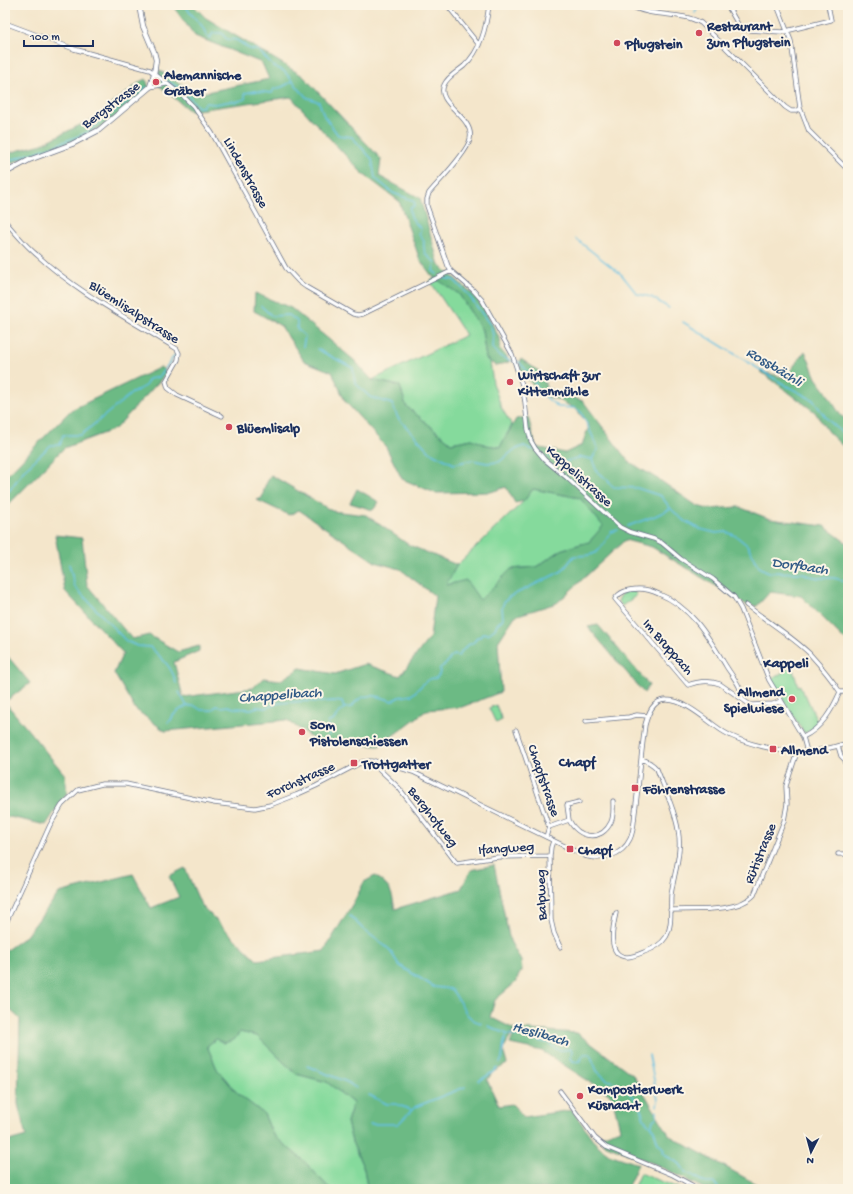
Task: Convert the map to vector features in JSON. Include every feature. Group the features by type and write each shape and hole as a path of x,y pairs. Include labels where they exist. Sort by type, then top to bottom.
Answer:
{"street":[{"name":"Bergstrasse","path":"5,172 29,160 72,144 99,130 150,87 156,60 143,26 139,5"},
{"path":"447,5 479,45"},
{"path":"451,271 445,260 427,206 427,199 429,192 465,151 470,140 471,131 467,123 447,101 443,94 443,87 448,78 469,60 479,45 485,27 489,5"},
{"path":"727,5 739,26 746,29 782,32 831,20 828,5"},
{"path":"777,5 792,46 800,108 811,133 848,170"},
{"path":"632,6 642,11 690,19 701,23 785,107 791,111 796,111 800,108"},
{"name":"Lindenstrasse","path":"5,23 74,49 150,70 184,97 193,106 212,133 286,268 299,282 342,308 358,315 363,314 451,271"},
{"path":"150,87 166,84"},
{"name":"Blüemlisalpstrasse","path":"5,221 36,254 59,274 97,301 177,349 179,354 178,360 166,381 168,388 177,395 222,416"},
{"name":"Kappelistrasse","path":"451,271 482,300 514,358 522,385 531,441 539,454 588,496 620,527 662,543 681,559 723,587 736,601 769,680 781,701"},
{"name":"Im Bruppach","path":"742,699 741,691 703,630 691,614 676,603 657,593 641,589 629,589 620,593 614,599 688,685 706,681 716,683 749,704 773,704 781,701"},
{"path":"746,605 808,652 840,692"},
{"path":"804,736 813,732 820,724 836,702 840,692"},
{"path":"840,692 848,692"},
{"path":"586,721 629,718 638,715 647,716 651,708 660,701 667,700 680,703 697,712 724,732 736,738 766,747 797,752 807,752 848,743"},
{"path":"781,701 804,736 807,752"},
{"name":"Forchstrasse","path":"5,926 50,825 62,805 78,790 102,784 126,784 214,803 255,808 270,805 296,795 362,762 375,761 394,765 413,772 585,856 603,858 612,855 625,847 632,834 647,716"},
{"name":"Chapfstrasse","path":"516,730 549,826 546,837"},
{"path":"838,746 841,756 845,760 848,771"},
{"name":"Rütistrasse","path":"670,910 723,908 737,905 754,896 782,827 787,804 786,786 797,752"},
{"path":"616,913 612,941 613,946 620,955 628,957 653,949 663,941 668,933 672,894 680,849 679,832 657,769 653,764 641,759"},
{"name":"Berghofweg","path":"375,761 377,768 399,788 455,861 457,863 462,863"},
{"path":"579,802 567,805 569,820 574,828 580,833 589,836 598,834 605,830 610,823 613,817 613,801"},
{"path":"549,826 569,820"},
{"name":"Balpweg","path":"553,841 550,856 551,920 560,948"},
{"path":"838,854 848,854"},
{"name":"Ifangweg","path":"462,863 478,859 498,857 550,856"},
{"path":"560,1091 595,1138 606,1147 673,1175 699,1189"}],"green space":[{"path":"172,5 193,5 206,18 303,76 381,159 379,176 420,198 439,265 473,294 485,310 501,341 499,348 507,357 509,362 496,366 486,359 482,330 459,294 432,276 420,260 399,201 363,174 291,97 190,111 156,83 159,70 197,94 269,79 262,63 195,36"},
{"path":"146,79 149,88 111,121 77,140 5,165 5,154 42,144 96,117 141,81"},
{"path":"436,278 459,294 482,330 486,359 490,362 493,383 502,409 512,425 500,447 486,445 472,439 451,443 406,406 400,386 372,380 466,335 430,281"},
{"path":"255,293 291,308 355,361 372,380 400,386 406,406 451,443 472,439 486,445 500,447 516,419 528,417 536,447 565,453 582,445 589,426 577,410 559,400 543,395 519,371 521,359 543,374 546,388 583,401 628,461 661,481 697,506 708,509 739,507 770,519 824,526 848,544 848,643 801,596 770,592 757,606 747,605 652,547 625,540 557,603 515,616 498,642 501,692 462,707 427,710 379,746 318,742 287,720 165,731 135,709 114,673 123,653 65,591 55,535 82,538 87,585 132,639 149,635 178,652 199,646 199,651 174,662 183,697 253,688 263,678 281,680 300,668 335,674 365,664 400,676 430,637 435,596 400,569 375,562 299,510 289,515 257,500 262,498 265,486 271,475 332,511 366,515 409,545 457,565 446,585 466,580 480,600 511,569 536,567 563,549 589,542 603,526 580,498 533,489 524,501 515,503 506,487 491,492 435,493 402,479 386,447 345,401 332,372 304,361 281,326 254,311"},
{"path":"805,351 816,378 841,416 848,420 848,457 845,448 828,432 815,412 760,371 785,378"},
{"path":"161,367 167,373 115,429 64,448 5,508 5,477 71,410"},
{"path":"357,489 379,502 373,510 350,503"},
{"path":"533,489 580,498 604,526 589,542 563,549 536,567 511,569 480,600 445,586 457,565 524,501"},
{"path":"634,591 637,595 622,606 618,601 622,593"},
{"path":"598,625 649,685 644,693 588,627"},
{"path":"5,653 30,683 5,702"},
{"path":"792,667 798,686 800,685 803,694 805,694 818,723 813,730 804,733 771,680 786,669"},
{"path":"5,702 65,775 67,793 46,825 10,817 5,818"},
{"path":"496,705 502,720 496,723 489,708"},
{"path":"494,865 510,941 521,961 522,969 515,983 495,1000 490,1017 514,1029 503,1050 507,1064 493,1072 487,1080 499,1106 512,1104 524,1117 572,1110 596,1144 609,1154 638,1164 627,1189 366,1189 367,1186 364,1169 352,1142 347,1122 353,1103 327,1082 296,1074 257,1036 240,1032 234,1040 224,1043 216,1039 207,1046 217,1069 238,1094 264,1114 273,1135 304,1161 330,1189 5,1189 5,1142 26,1136 18,1104 20,1019 5,1005 5,951 26,936 59,893 133,874 151,908 179,897 169,876 185,868 201,905 257,960 324,951 355,900 364,882 375,876 390,890 395,909 461,889 471,870"},
{"path":"516,1029 577,1033 633,1075 670,1136 765,1189 705,1189 655,1164 604,1144 601,1136 620,1129 612,1096 542,1051 510,1044"},
{"path":"240,1032 257,1036 296,1074 327,1082 353,1103 347,1122 352,1142 364,1169 367,1186 366,1189 330,1189 304,1161 273,1135 264,1114 238,1094 217,1069 207,1046 216,1039"},
{"path":"640,1173 681,1189 633,1189"}],"waterway":[{"path":"186,5 189,12 201,25 208,37 210,38 213,33 222,33 226,38 236,40 249,49 258,50 273,66 284,71 306,97 319,102 324,116 338,135 352,137 372,159 375,178 393,193 412,200 415,203 414,206 410,208 410,215 421,229 419,234 424,241 424,251 435,262 433,271 437,274"},
{"path":"695,13 698,5"},
{"path":"167,81 184,91 198,107 202,107 205,103 216,104 231,101 236,102 245,99 245,93 255,91 272,93 274,89 282,87 293,81"},
{"path":"5,158 14,159 51,147 86,133 146,87"},
{"path":"576,239 622,275 637,294 651,297 669,308"},
{"path":"443,278 454,280 467,293 491,326 493,335 492,348 501,357 513,361"},
{"path":"261,306 272,316 289,315 297,321 297,329 305,336 303,347"},
{"name":"Rossbächli","path":"683,322 785,385 813,400 827,419 848,438"},
{"path":"317,349 353,368 355,383 370,397 392,404 398,418 430,452 454,464 472,460 487,463 499,462 514,450 524,446 533,450"},
{"path":"9,491 25,469 51,445 60,445 63,435 81,435 132,393 145,386 149,379 159,377 175,355"},
{"name":"Dorfbach","path":"516,362 519,362 533,377 538,391 558,407 575,408 581,412 598,449 592,459 597,472 607,479 614,487 637,488 661,496 671,509 683,520 700,529 716,533 726,532 736,536 747,545 760,568 769,572 803,573 819,578 834,578 848,581"},
{"path":"548,455 561,463 581,457 591,459"},
{"name":"Chappelibach","path":"628,526 670,509"},
{"name":"Chappelibach","path":"179,692 187,706 195,706 201,710 212,710 216,706 251,709 257,707 265,708 279,703 306,701 342,702 344,708 352,707 360,698 365,696 381,697 392,701 399,697 412,695 429,679 436,678 439,675 440,668 446,664 451,657 454,655 458,656 466,646 474,642 477,637 480,637 483,633 488,634 495,629 497,624 503,618 502,608 504,602 509,597 562,571 574,556 594,554 611,532 618,530"},
{"name":"Chappelibach","path":"69,564 75,587 126,641 137,646 150,647 169,667 176,683"},
{"path":"168,722 171,720 173,715 187,706"},
{"path":"329,736 328,722 333,721 344,708"},
{"name":"Heslibach","path":"350,916 364,930 389,949 399,965 434,987 451,989 469,1016 481,1023"},
{"name":"Heslibach","path":"488,1026 507,1034 549,1043 554,1048 559,1050 571,1049 572,1052 570,1059 575,1062 580,1061 584,1054 590,1054 597,1071 607,1080 614,1082 633,1096 644,1119 654,1130 658,1143 664,1149 663,1152 668,1157 680,1164 686,1173 691,1174 705,1183 714,1183 720,1189 727,1189"},
{"path":"500,1063 504,1042 507,1035"},
{"path":"649,1055 658,1100 657,1106"},
{"path":"307,1066 347,1082 356,1088"},
{"path":"479,1081 497,1068"},
{"path":"370,1124 398,1124 415,1107 465,1087"},
{"path":"369,1095 387,1104 396,1104 411,1110"},
{"path":"651,1127 653,1120 657,1117 657,1111"}],"place":[{"name":"Restaurant zum Pflugstein","path":"699,33"},
{"name":"Pflugstein","path":"617,43"},
{"name":"Alemannische Gräber","path":"156,82"},
{"name":"Wirtschaft zur Kittenmühle","path":"510,382"},
{"name":"Blüemlisalp","path":"229,427"},
{"name":"Allmend Spielwiese","path":"792,699"},
{"name":"50m Pistolenschiessen","path":"302,732"},
{"name":"Allmend","path":"773,749"},
{"name":"Trottgatter","path":"354,763"},
{"name":"Föhrenstrasse","path":"635,788"},
{"name":"Chapf","path":"570,849"},
{"name":"Kompostierwerk Küsnacht","path":"580,1096"}],"district":[{"name":"Kappeli","path":"786,662"},
{"name":"Chapf","path":"577,761"}]}
